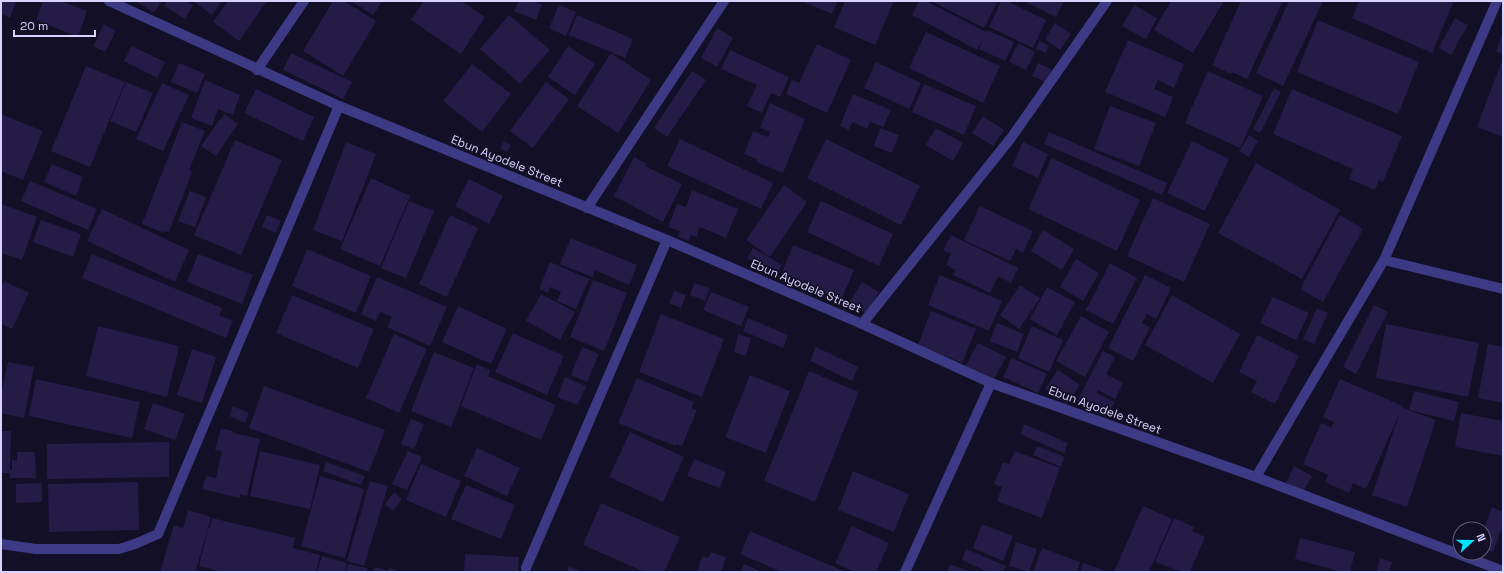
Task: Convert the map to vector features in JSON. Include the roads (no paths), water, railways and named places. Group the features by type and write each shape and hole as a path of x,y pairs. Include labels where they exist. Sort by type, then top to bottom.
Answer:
{"street":[{"name":"Ebun Ayodele Street","path":"109,1 256,70 339,106 667,240 862,324 991,383 1256,477 1503,571"},
{"path":"256,70 304,1"},
{"path":"588,208 724,1"},
{"path":"862,324 1011,138 1107,1"},
{"path":"1256,477 1384,260 1496,1"},
{"path":"1,544 36,549 119,549 158,534 339,106"},
{"path":"526,568 667,240"},
{"path":"1384,260 1503,289"},
{"path":"906,572 991,383"}]}
